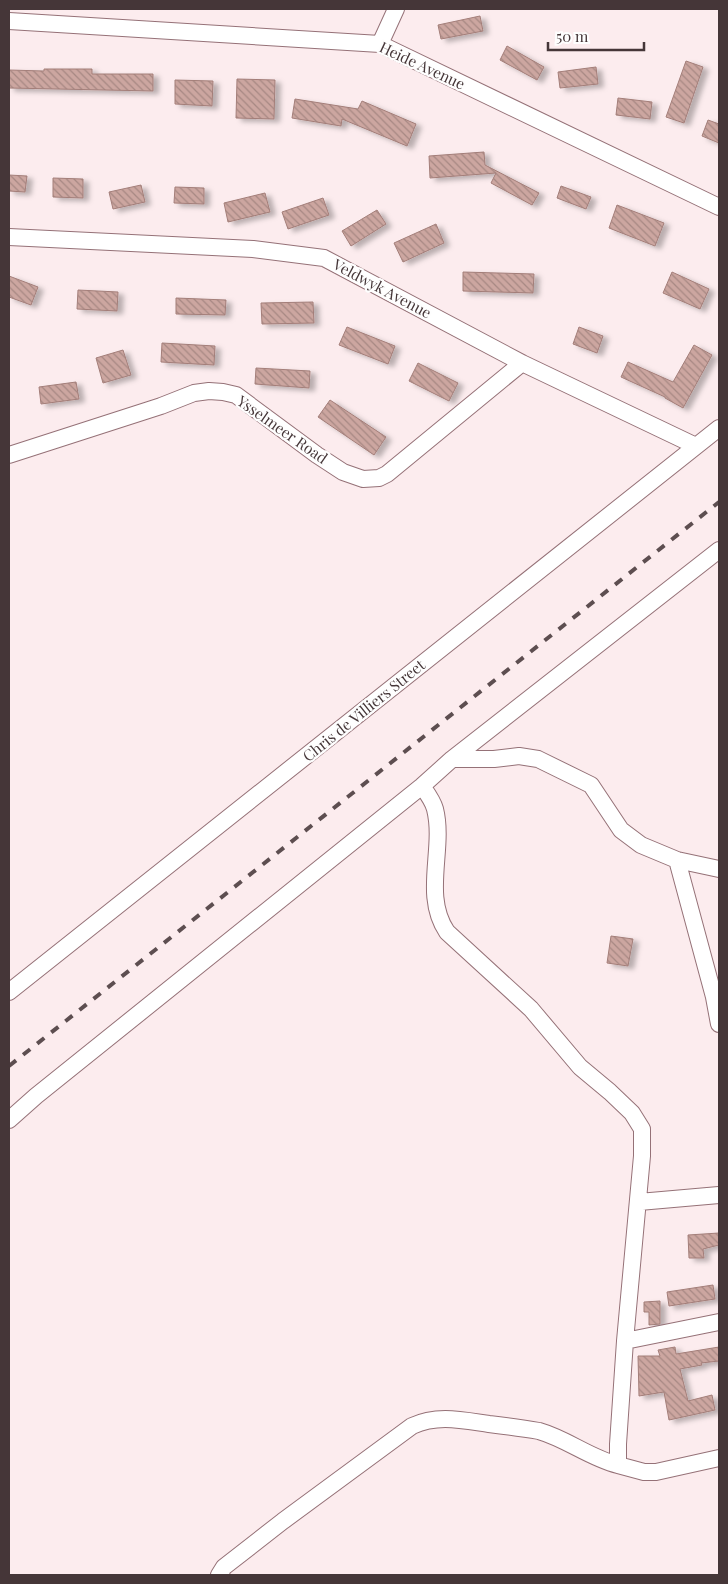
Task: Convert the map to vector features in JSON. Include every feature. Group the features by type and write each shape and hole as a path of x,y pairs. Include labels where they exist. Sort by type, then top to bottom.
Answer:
{"street":[{"path":"380,44 396,9"},
{"name":"Heide Avenue","path":"9,22 380,44 719,207"},
{"name":"Veldwyk Avenue","path":"9,237 284,252 324,258 522,363 696,446"},
{"name":"Ysselmeer Road","path":"9,455 194,394 209,391 236,395 343,472 354,477 372,479 387,474 522,363"},
{"name":"Chris de Villiers Street","path":"9,992 719,428"},
{"path":"9,1120 88,1053 452,760 719,550"},
{"path":"452,760 494,759 519,756 538,759 591,785 622,830 641,845 677,860 719,869"},
{"path":"422,786 431,799 436,818 435,891 438,916 446,932 531,1009 580,1067 610,1092 639,1122 643,1139 639,1202 625,1341 618,1465"},
{"path":"677,860 717,996 719,1024"},
{"path":"639,1202 719,1195"},
{"path":"625,1341 719,1322"},
{"path":"218,1575 224,1567 283,1521 420,1422 435,1419 452,1419 539,1432 551,1435 618,1465 649,1472 719,1458"}],"building":[{"path":"480,16 483,31 441,39 438,25"},
{"path":"507,46 544,67 537,80 500,60"},
{"path":"686,61 703,67 684,123 666,117"},
{"path":"596,67 598,84 560,88 558,72"},
{"path":"44,69 92,69 92,74 153,74 153,91 9,88 9,70 44,71"},
{"path":"237,79 275,80 274,119 236,118"},
{"path":"175,80 213,81 212,106 175,104"},
{"path":"618,98 652,102 650,119 616,115"},
{"path":"295,99 358,109 362,101 416,124 407,146 342,119 341,126 292,118"},
{"path":"708,120 719,124 719,143 702,136"},
{"path":"484,152 485,165 539,193 532,205 491,183 496,173 430,178 429,156"},
{"path":"9,175 27,176 25,192 9,191"},
{"path":"53,178 83,179 83,198 53,197"},
{"path":"141,185 145,202 113,209 109,192"},
{"path":"561,186 591,197 586,209 557,198"},
{"path":"175,187 204,188 204,204 174,203"},
{"path":"265,193 270,212 228,222 224,203"},
{"path":"323,198 329,215 288,229 282,212"},
{"path":"617,205 664,223 655,246 609,228"},
{"path":"377,210 386,224 351,246 342,231"},
{"path":"436,224 444,243 403,262 394,243"},
{"path":"463,272 534,274 533,293 463,291"},
{"path":"672,272 709,289 700,309 663,293"},
{"path":"9,276 38,287 31,305 9,297"},
{"path":"78,290 118,292 117,311 77,309"},
{"path":"176,298 226,300 225,315 176,314"},
{"path":"313,302 314,323 262,324 261,303"},
{"path":"347,327 395,346 388,364 339,345"},
{"path":"579,327 603,336 597,353 573,344"},
{"path":"162,343 215,346 214,365 161,362"},
{"path":"694,345 712,355 683,408 665,397 621,377 628,362 673,382"},
{"path":"123,350 131,375 103,383 96,358"},
{"path":"418,363 458,383 449,401 409,381"},
{"path":"256,368 310,371 309,388 255,384"},
{"path":"76,382 79,399 41,404 39,387"},
{"path":"330,400 386,437 374,455 318,417"},
{"path":"611,936 633,939 628,966 607,963"},
{"path":"719,1233 719,1245 703,1249 704,1258 689,1258 688,1235"},
{"path":"713,1285 715,1299 669,1306 667,1292"},
{"path":"660,1301 660,1324 649,1325 649,1312 644,1312 644,1302"},
{"path":"675,1347 676,1354 719,1347 719,1361 701,1363 702,1365 680,1369 688,1401 712,1395 715,1410 669,1420 664,1392 639,1396 638,1356 660,1356 658,1350"}],"railway":[{"path":"9,1066 719,502"}]}
